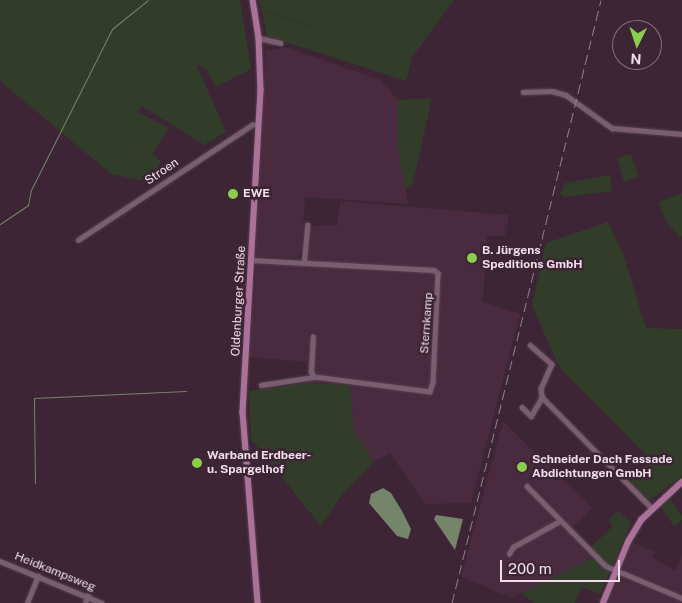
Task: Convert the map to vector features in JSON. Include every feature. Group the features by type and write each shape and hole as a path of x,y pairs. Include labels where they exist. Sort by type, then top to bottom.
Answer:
{"main road":[{"name":"Oldenburger Straße","path":"253,0 259,38 259,125 243,412 258,603"},
{"path":"603,603 632,534 652,508 682,482"}],"street":[{"path":"259,38 280,43"},
{"path":"523,92 552,91 566,95 612,128 682,134"},
{"name":"Stroen","path":"78,240 252,125 259,125"},
{"path":"304,262 307,225"},
{"name":"Sternkamp","path":"251,260 434,270 440,279 433,382 430,392 314,377 260,385"},
{"path":"313,337 311,372 314,377"},
{"path":"530,346 552,364 541,390 542,397 652,508"},
{"path":"522,407 531,416 542,397"},
{"path":"527,486 560,522 606,566 682,598"},
{"path":"509,554 513,547 560,522"},
{"name":"Heidkampsweg","path":"0,561 88,595 102,603"},
{"path":"27,603 38,576"},
{"path":"85,603 88,595"}],"shaded area":[{"path":"0,0 240,0 251,69 216,87 206,69 196,64 226,132 204,145 142,106 138,112 169,128 152,154 161,161 149,182 111,174 0,81"},
{"path":"259,0 454,0 412,57 261,10"},
{"path":"262,11 412,57 406,81 267,36"},
{"path":"285,47 380,80 398,100 398,149 408,204 305,197 302,249 298,258 255,257 266,51"},
{"path":"432,98 413,183 405,190 398,149 398,100"},
{"path":"631,154 639,177 624,182 617,158"},
{"path":"610,175 612,191 565,197 560,194 565,183"},
{"path":"682,193 682,236 680,238 665,220 659,202"},
{"path":"340,201 509,215 505,236 487,236 483,302 520,314 471,503 425,504 390,453 374,462 354,431 350,385 306,383 307,362 249,357 256,264 308,266 310,226 337,226"},
{"path":"608,222 624,256 646,328 682,329 682,476 649,501 630,482 650,459 559,367 532,305 546,243"},
{"path":"306,383 350,385 354,431 374,462 342,495 321,526 251,439 249,391"},
{"path":"503,421 592,508 572,528 598,555 512,598 461,577"},
{"path":"383,488 391,493 411,529 408,539 397,536 369,503 371,494"},
{"path":"670,499 682,516 682,520 674,526 660,506"},
{"path":"618,511 631,523 600,594 582,587 575,603 534,603 522,593 598,555 591,547 613,526 608,520"},
{"path":"436,515 463,519 455,550 434,519"},
{"path":"632,542 654,552 652,557 675,571 682,555 682,603 607,603"}],"waterway":[{"path":"0,224 28,205 31,190 112,29 148,0"},
{"path":"35,483 34,398 186,391"}],"railway":[{"path":"452,603 601,0"}],"place":[{"name":"EWE","path":"233,194"},
{"name":"B. Jürgens Speditions GmbH","path":"472,258"},
{"name":"Warband Erdbeer- u. Spargelhof","path":"197,463"},
{"name":"Schneider Dach Fassade Abdichtungen GmbH","path":"522,467"}]}
